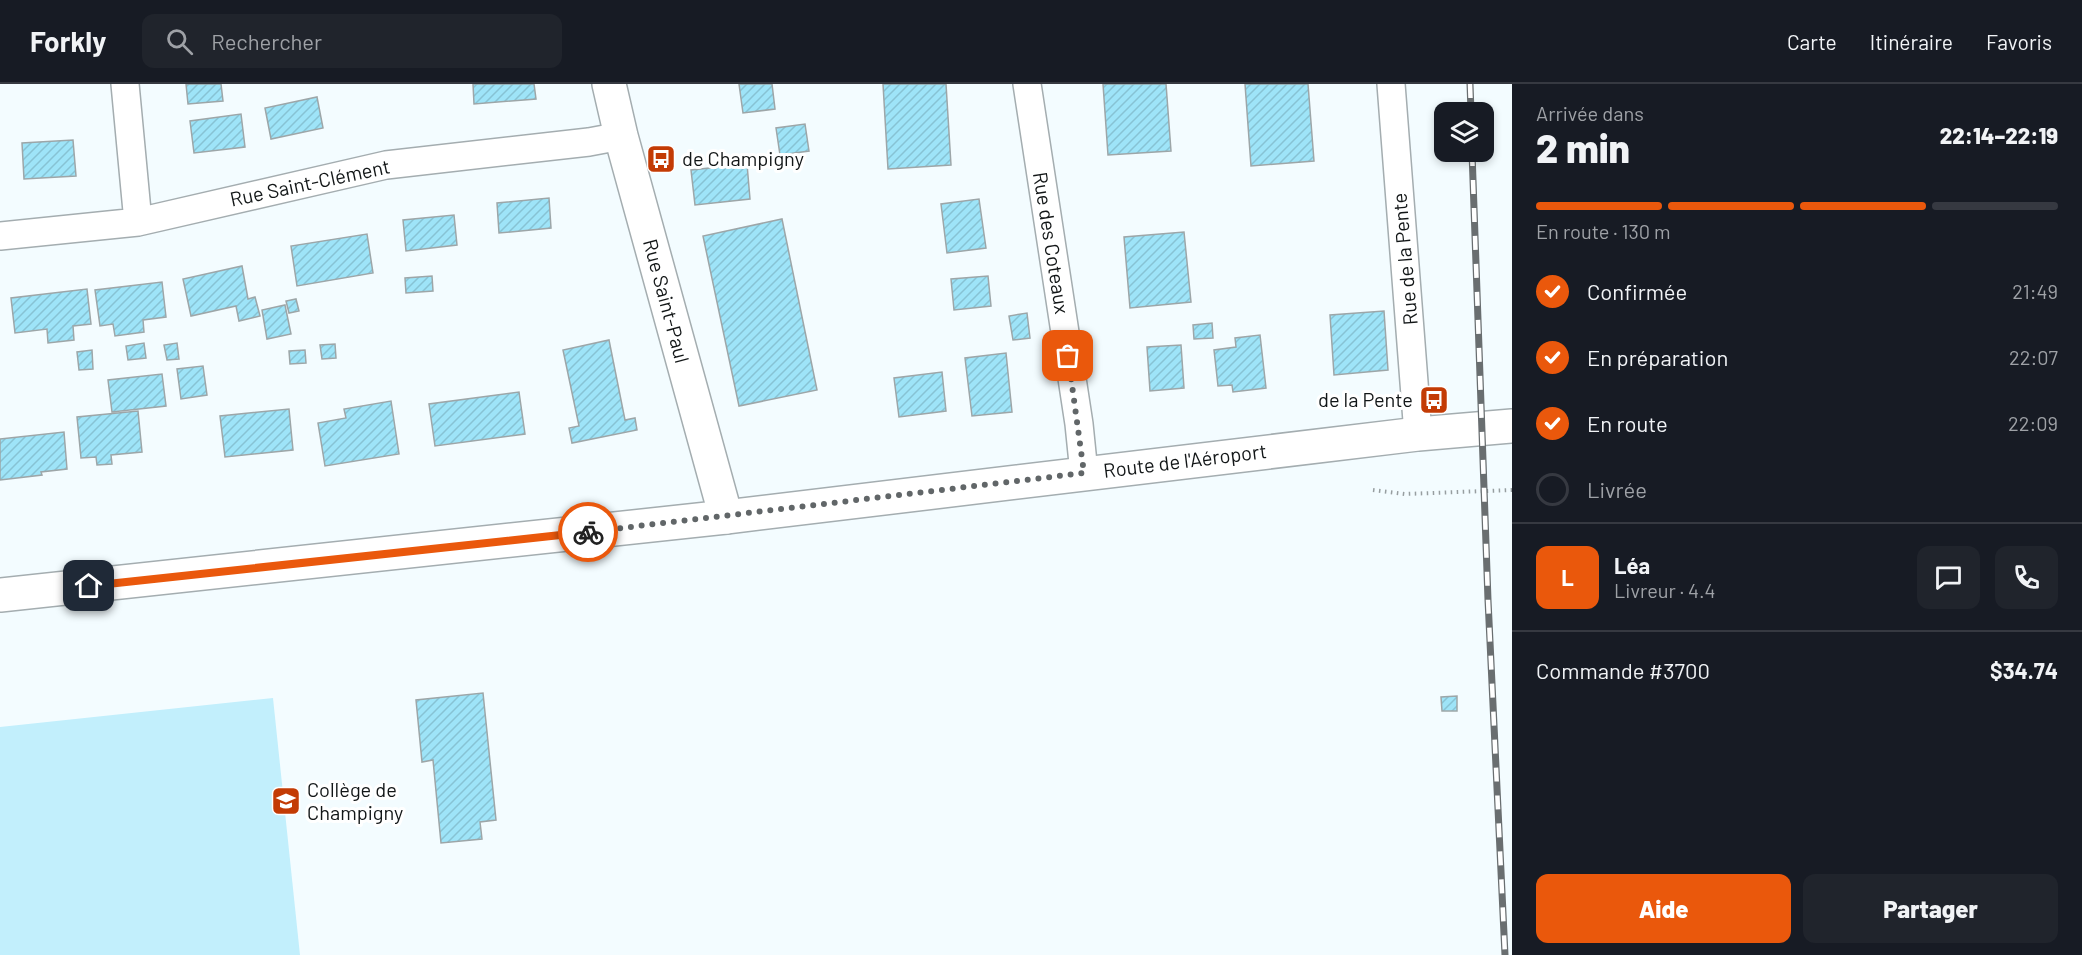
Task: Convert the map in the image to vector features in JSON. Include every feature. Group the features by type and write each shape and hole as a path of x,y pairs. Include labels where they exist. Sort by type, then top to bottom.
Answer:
{"main road":[{"name":"Rue Saint-Paul","path":"609,84 621,136 726,517"},
{"name":"Route de l'Aéroport","path":"0,595 726,517 1418,434 1512,426"}],"street":[{"path":"125,84 138,222"},
{"name":"Rue des Coteaux","path":"1028,84 1079,424 1084,473"},
{"name":"Rue de la Pente","path":"1391,84 1418,434"},
{"name":"Rue Saint-Clément","path":"0,236 138,222 386,165 589,142 621,136"}],"path":[{"path":"1373,490 1405,494 1512,490"}],"shaded area":[{"path":"273,698 300,955 0,955 0,727"}],"building":[{"path":"186,84 221,84 223,101 188,104"},
{"path":"473,84 534,84 536,99 474,104"},
{"path":"739,84 772,84 775,109 743,113"},
{"path":"883,84 946,84 951,165 888,169"},
{"path":"1103,84 1166,84 1171,151 1108,155"},
{"path":"1245,84 1308,84 1314,161 1251,166"},
{"path":"317,97 323,128 271,139 265,108"},
{"path":"241,114 245,147 194,153 190,121"},
{"path":"805,124 809,151 780,155 776,128"},
{"path":"73,140 76,176 24,179 22,143"},
{"path":"747,164 750,199 695,205 691,170"},
{"path":"549,198 551,228 499,233 497,203"},
{"path":"979,199 986,248 947,253 941,204"},
{"path":"454,215 457,245 406,251 403,220"},
{"path":"782,219 817,390 739,406 703,236"},
{"path":"1184,232 1191,302 1130,308 1124,237"},
{"path":"367,234 373,273 297,286 291,246"},
{"path":"242,266 248,299 255,297 260,316 239,321 236,306 191,316 183,279"},
{"path":"432,276 433,291 406,293 405,278"},
{"path":"988,276 991,306 954,310 951,279"},
{"path":"162,282 166,317 143,320 144,332 115,336 113,324 100,326 95,290"},
{"path":"87,289 91,324 73,326 74,340 48,343 47,329 15,333 11,298"},
{"path":"296,299 299,311 289,313 286,301"},
{"path":"285,305 291,334 267,339 262,310"},
{"path":"1384,311 1388,370 1334,375 1330,315"},
{"path":"1027,313 1030,338 1013,340 1009,316"},
{"path":"1212,323 1213,338 1194,339 1193,325"},
{"path":"1260,335 1266,388 1233,392 1232,385 1218,386 1214,350 1236,347 1235,338"},
{"path":"609,340 625,420 635,418 637,430 572,443 569,428 579,426 563,350"},
{"path":"144,343 146,358 128,360 126,346"},
{"path":"177,343 179,359 167,360 164,345"},
{"path":"335,344 336,358 322,359 320,345"},
{"path":"1181,345 1184,388 1150,391 1147,347"},
{"path":"92,350 93,369 79,370 77,352"},
{"path":"305,350 306,363 290,364 289,351"},
{"path":"1006,353 1012,412 972,416 965,358"},
{"path":"203,366 207,395 181,399 177,369"},
{"path":"942,372 946,411 899,417 894,378"},
{"path":"162,374 166,406 112,412 108,380"},
{"path":"519,392 525,434 435,446 429,404"},
{"path":"391,401 399,454 325,466 318,423 346,418 344,409"},
{"path":"289,409 293,450 225,457 220,416"},
{"path":"138,411 142,452 111,455 112,464 97,465 96,457 81,458 77,417"},
{"path":"64,432 67,469 41,472 42,475 0,480 0,439"},
{"path":"483,693 496,820 480,822 482,839 441,843 433,760 422,762 416,700"},
{"path":"1457,696 1457,711 1442,711 1441,697"}],"railway":[{"path":"1470,84 1471,102"},
{"path":"1472,162 1488,600 1505,955"}],"way so far":[{"path":"588,532 1084,473 1068,356"}],"place":[{"name":"de Champigny","path":"661,159"},
{"name":"de la Pente","path":"1434,400"},
{"name":"Collège de Champigny","path":"286,801"}],"route":[{"path":"89,586 588,532"}]}
